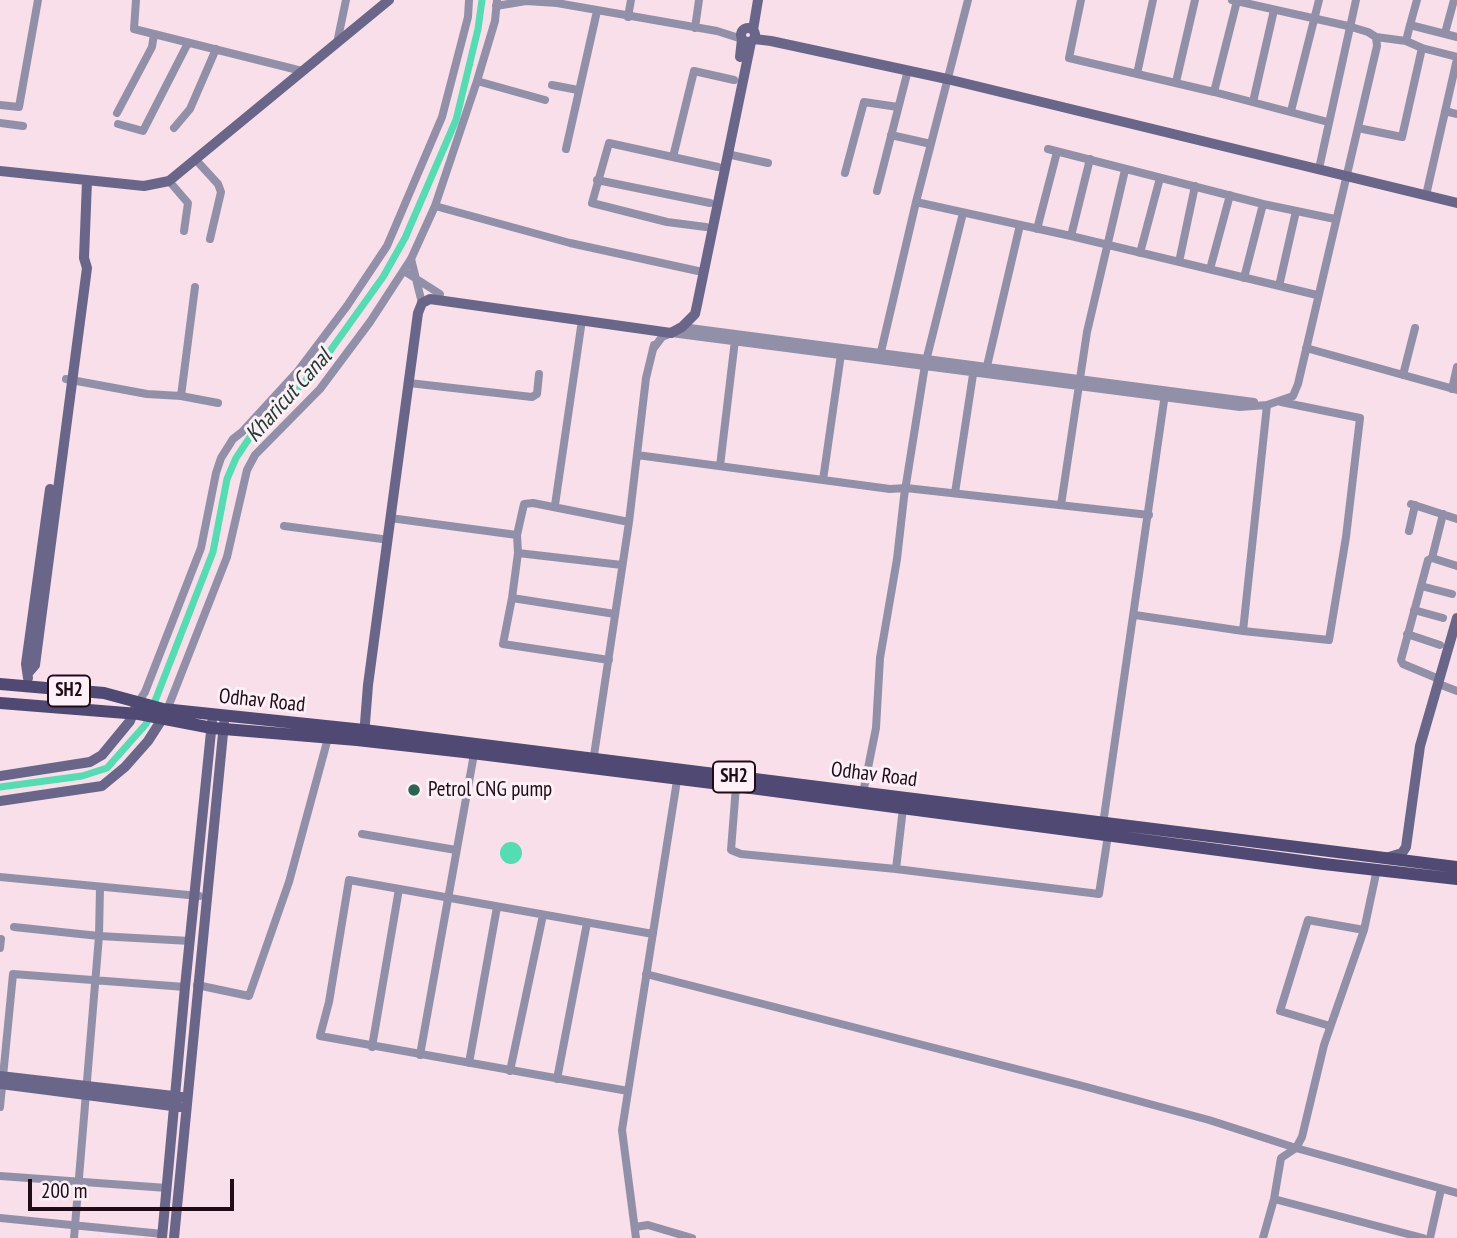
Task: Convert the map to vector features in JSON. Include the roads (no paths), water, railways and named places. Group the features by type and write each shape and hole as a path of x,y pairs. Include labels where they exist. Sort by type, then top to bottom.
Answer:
{"main road":[{"name":"SH2","path":"0,684 104,694 138,709"},
{"name":"SH2","path":"0,703 138,709 164,713"},
{"name":"Odhav Road","path":"164,713 328,738 361,735 474,754 592,764"},
{"name":"Odhav Road","path":"218,722 361,735 678,774 863,793 1106,830"},
{"name":"Odhav Road","path":"678,774 736,786 903,808 1379,864"},
{"name":"SH2","path":"1379,864 1457,867"},
{"name":"SH2","path":"1406,866 1457,879"}],"street":[{"path":"0,105 19,107 38,0"},
{"path":"136,0 134,29 302,71"},
{"path":"337,43 346,0"},
{"path":"0,171 144,186 169,181 390,0"},
{"path":"0,776 90,762 102,755 138,709 201,548 221,458 233,439 298,371 347,306 387,246 442,117 465,29 469,0"},
{"path":"546,0 628,17 749,35 948,77 1457,198"},
{"path":"628,17 631,0"},
{"path":"695,28 699,0"},
{"path":"694,332 692,313 698,271 734,80 742,49 749,35 752,0"},
{"path":"592,764 629,522 646,378 653,349 662,337 692,313 758,0"},
{"path":"880,356 968,0"},
{"path":"1081,0 1069,58 1175,82 1328,122"},
{"path":"1137,74 1153,0"},
{"path":"1175,82 1195,0"},
{"path":"1291,111 1319,0"},
{"path":"1320,164 1348,26 1356,0"},
{"path":"1406,41 1417,0"},
{"path":"1445,33 1454,0"},
{"path":"1214,92 1234,1 1348,26 1376,37 1406,41 1457,58 1427,191"},
{"path":"0,801 102,786 125,767 164,713 227,557 247,470 255,456 320,389 370,322 411,259 435,206 477,82 495,21 497,3 557,3"},
{"path":"1253,102 1274,10"},
{"path":"566,149 597,11"},
{"path":"1410,25 1457,37"},
{"path":"117,113 152,47 154,34"},
{"path":"749,35 948,77 1457,198"},
{"path":"361,735 382,539 403,383 414,313 421,301 439,297 1240,404 1267,405 1293,396 1298,384 1377,46 1376,37"},
{"path":"118,124 143,131 188,43"},
{"path":"1358,128 1402,137 1422,48"},
{"path":"174,128 190,109 216,49"},
{"path":"877,191 908,70"},
{"path":"673,157 694,71 734,80"},
{"path":"477,82 545,100"},
{"path":"552,85 578,90"},
{"path":"845,173 864,102 898,107"},
{"path":"1445,111 1457,114"},
{"path":"0,123 23,126"},
{"path":"891,135 931,144"},
{"path":"706,227 667,222 592,203 609,143 718,167"},
{"path":"1048,149 1263,204 1335,219"},
{"path":"1037,229 1057,152"},
{"path":"727,154 768,163"},
{"path":"1071,236 1090,159"},
{"path":"196,160 218,184 221,192 210,239"},
{"path":"1061,505 1087,332 1125,170"},
{"path":"1140,253 1160,178"},
{"path":"597,180 710,203"},
{"path":"27,687 29,672 26,664 69,380 80,266 84,258 87,181"},
{"path":"169,181 188,203 184,232"},
{"path":"1179,262 1195,186"},
{"path":"1210,270 1230,195"},
{"path":"916,202 1317,295"},
{"path":"1244,278 1263,204"},
{"path":"435,206 570,243 698,271"},
{"path":"1279,286 1296,211"},
{"path":"863,793 876,728 880,658 926,362 963,213"},
{"path":"987,366 1020,225"},
{"path":"361,735 421,301 418,279 411,259"},
{"path":"404,271 439,297 582,320 672,329"},
{"path":"181,396 195,287"},
{"path":"555,505 582,320"},
{"path":"1403,375 1415,328"},
{"path":"694,332 841,354 880,356"},
{"path":"720,467 735,340"},
{"path":"1306,348 1455,390 1457,367"},
{"path":"823,480 841,354"},
{"path":"974,368 987,366 1081,382"},
{"path":"955,493 974,368"},
{"path":"409,383 532,397 537,394 540,374"},
{"path":"69,380 218,403"},
{"path":"736,786 733,851 1099,894 1165,393"},
{"path":"1135,615 1329,640 1346,537 1360,418 1279,401"},
{"path":"1243,631 1267,405"},
{"path":"637,455 890,489 906,488 1149,515"},
{"path":"609,660 503,644 518,553 517,535 524,504 555,505 629,522"},
{"path":"1409,531 1413,505 1457,519"},
{"path":"1443,514 1401,660 1403,664 1457,691"},
{"path":"390,518 517,535"},
{"path":"284,526 382,539"},
{"path":"518,553 622,565"},
{"path":"1432,558 1457,565"},
{"path":"1421,586 1452,594"},
{"path":"512,598 615,614"},
{"path":"1414,610 1443,618"},
{"path":"1406,866 1426,748 1457,618"},
{"path":"1408,634 1440,645"},
{"path":"1441,682 1457,640"},
{"path":"166,1237 174,1101 194,896 218,722"},
{"path":"166,1237 187,1103 206,897 218,722"},
{"path":"197,985 249,996 289,882 328,738"},
{"path":"420,1055 474,754"},
{"path":"636,1238 622,1130 678,774"},
{"path":"896,869 903,808"},
{"path":"362,834 457,850"},
{"path":"1263,1238 1274,1199 1281,1158 1296,1149 1302,1137 1330,1026 1364,930 1379,864 1409,847"},
{"path":"0,877 206,897"},
{"path":"628,1091 320,1036 349,880 653,934"},
{"path":"74,1238 99,936 100,887"},
{"path":"372,1046 399,889"},
{"path":"469,1063 497,907"},
{"path":"510,1071 543,915"},
{"path":"1330,1026 1280,1011 1308,920 1364,930"},
{"path":"557,1079 587,923"},
{"path":"14,928 190,941"},
{"path":"0,1107 13,974 185,987"},
{"path":"646,974 1209,1120 1296,1149 1457,1193"},
{"path":"2,1080 187,1103"},
{"path":"0,1176 167,1188"},
{"path":"1430,1238 1441,1189"},
{"path":"1274,1199 1423,1238"},
{"path":"0,1218 166,1237"},
{"path":"635,1227 648,1225 692,1238"}],"waterway":[{"name":"Kharicut Canal","path":"0,787 82,776 107,768 146,724 213,552 227,479 236,458 250,437 307,379 330,351 383,277 405,238 456,120 478,29 482,0"}],"place":[{"name":"Petrol CNG pump","path":"414,790"}]}
